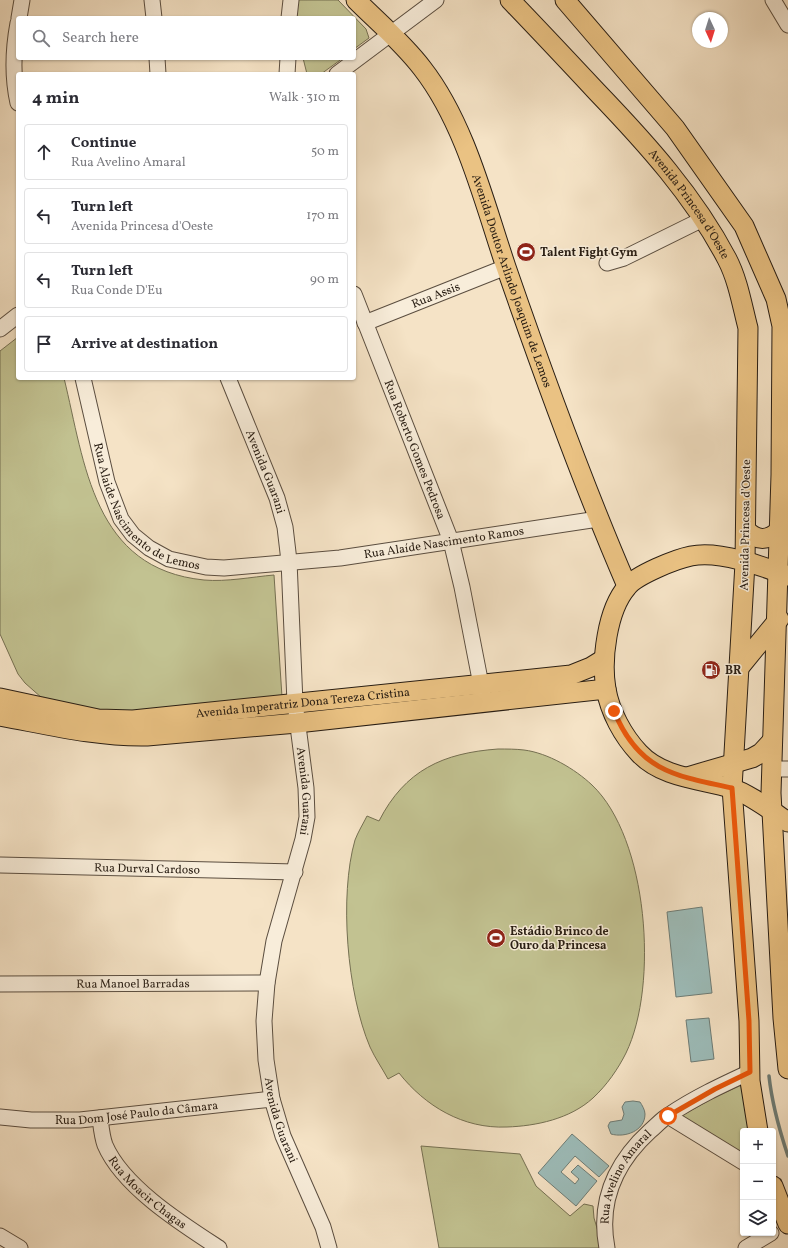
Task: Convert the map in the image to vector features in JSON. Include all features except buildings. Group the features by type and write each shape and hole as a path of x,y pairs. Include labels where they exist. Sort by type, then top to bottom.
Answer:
{"main road":[{"name":"Avenida Doutor Arlindo Joaquim de Lemos","path":"356,0 422,68 449,113 476,176 506,267 598,519 627,586"},
{"name":"Avenida Princesa d'Oeste","path":"510,0 634,131 674,178 703,219 728,260 739,292 748,328 745,563 732,788 749,1021 750,1072 758,1128"},
{"path":"565,0 684,142 744,226 782,297 783,574 782,617 774,669 772,741 780,769 777,803 783,1018 788,1063"},
{"path":"746,530 757,539 782,536"},
{"path":"783,574 722,555 692,556 661,565 627,586 618,601 609,626 604,659 606,689 622,732 640,754 661,769 686,777 732,788 777,803 788,822"},
{"path":"738,669 782,617"},
{"path":"774,669 788,656"},
{"name":"Avenida Imperatriz Dona Tereza Cristina","path":"3,716 81,732 124,736 170,734 297,723 483,693 571,675 591,667 604,659"},
{"name":"Avenida Imperatriz Dona Tereza Cristina","path":"0,698 91,718 133,720 294,703 483,693 606,689"},
{"path":"686,777 752,758 761,753 772,741"},
{"path":"776,1194 788,1224"}],"street":[{"path":"19,16 22,0"},
{"path":"152,0 154,16"},
{"path":"290,16 291,0"},
{"path":"356,59 436,0"},
{"path":"773,0 788,25"},
{"path":"16,37 13,58 14,86 16,94"},
{"path":"157,60 158,72"},
{"path":"287,72 288,60"},
{"path":"340,72 355,60"},
{"path":"607,263 624,258 703,219"},
{"name":"Rua Assis","path":"365,323 506,267"},
{"name":"Rua Roberto Gomes Pedrosa","path":"356,299 451,541 462,586 483,693"},
{"path":"0,329 16,317"},
{"name":"Rua Alaide Nascimento de Lemos","path":"83,380 107,482 121,519 134,535 144,544 169,559 206,567 224,568 289,561"},
{"name":"Avenida Guarani","path":"229,380 277,498 285,527 289,561 294,703 306,788 306,817 303,839 274,941 267,984 264,1021 266,1060 272,1099 283,1136 323,1227 329,1248"},
{"name":"Rua Alaíde Nascimento Ramos","path":"289,561 340,558 598,519"},
{"path":"0,698 3,716"},
{"name":"Rua Durval Cardoso","path":"0,865 294,872"},
{"name":"Rua Manoel Barradas","path":"0,984 267,984"},
{"name":"Rua Avelino Amaral","path":"607,1248 605,1213 607,1197 615,1175 638,1142 668,1116 715,1089 750,1072"},
{"name":"Rua Dom José Paulo da Câmara","path":"0,1117 31,1120 80,1120 272,1099"},
{"path":"668,1116 740,1160"},
{"name":"Rua Moacir Chagas","path":"100,1118 105,1144 116,1163 136,1186 176,1219 219,1248"},
{"path":"776,1230 788,1224"},
{"path":"0,1236 20,1248"},
{"path":"746,1248 766,1236"}],"green space":[{"path":"297,0 338,0 353,16 296,16"},
{"path":"356,19 366,29 369,38 356,48"},
{"path":"304,60 340,60 324,72 306,72"},
{"path":"16,339 16,380 64,380 88,477 100,507 116,534 138,556 167,572 204,580 230,580 274,575 282,697 151,713 103,713 42,698 25,683 18,674 0,634 0,351"},
{"name":"Estádio Brinco de Ouro da Princesa","path":"498,749 524,750 552,758 578,773 592,785 611,809 626,840 636,875 642,913 645,952 642,990 636,1024 626,1053 616,1071 593,1098 574,1111 541,1123 507,1127 491,1127 460,1119 446,1113 421,1096 399,1073 388,1079 370,1047 362,1025 351,973 347,916 347,888 350,863 355,840 367,816 379,821 389,803 401,789 428,767 443,760 460,755"},
{"path":"750,1081 758,1128 740,1128 740,1153 681,1116 715,1097"},
{"path":"421,1146 520,1154 536,1186 570,1216 584,1204 593,1206 594,1218 603,1248 439,1248"}],"water":[{"path":"702,907 712,993 676,997 667,912"},
{"path":"709,1018 714,1059 691,1062 686,1020"},
{"path":"625,1102 640,1102 644,1109 645,1114 642,1125 638,1129 628,1134 611,1134 608,1126 610,1122 622,1120 624,1114 622,1107"},
{"path":"572,1134 609,1166 599,1177 575,1156 561,1172 575,1184 579,1179 571,1172 578,1165 597,1181 576,1206 538,1173"}],"waterway":[{"path":"769,1076 776,1116 788,1156"}],"place":[{"name":"Talent Fight Gym","path":"526,252"},
{"name":"BR","path":"711,670"},
{"name":"Estádio Brinco de Ouro da Princesa","path":"496,938"}],"route":[{"path":"614,711 622,732 640,754 661,769 686,777 732,788 749,1021 750,1072 715,1089 668,1116"}]}
